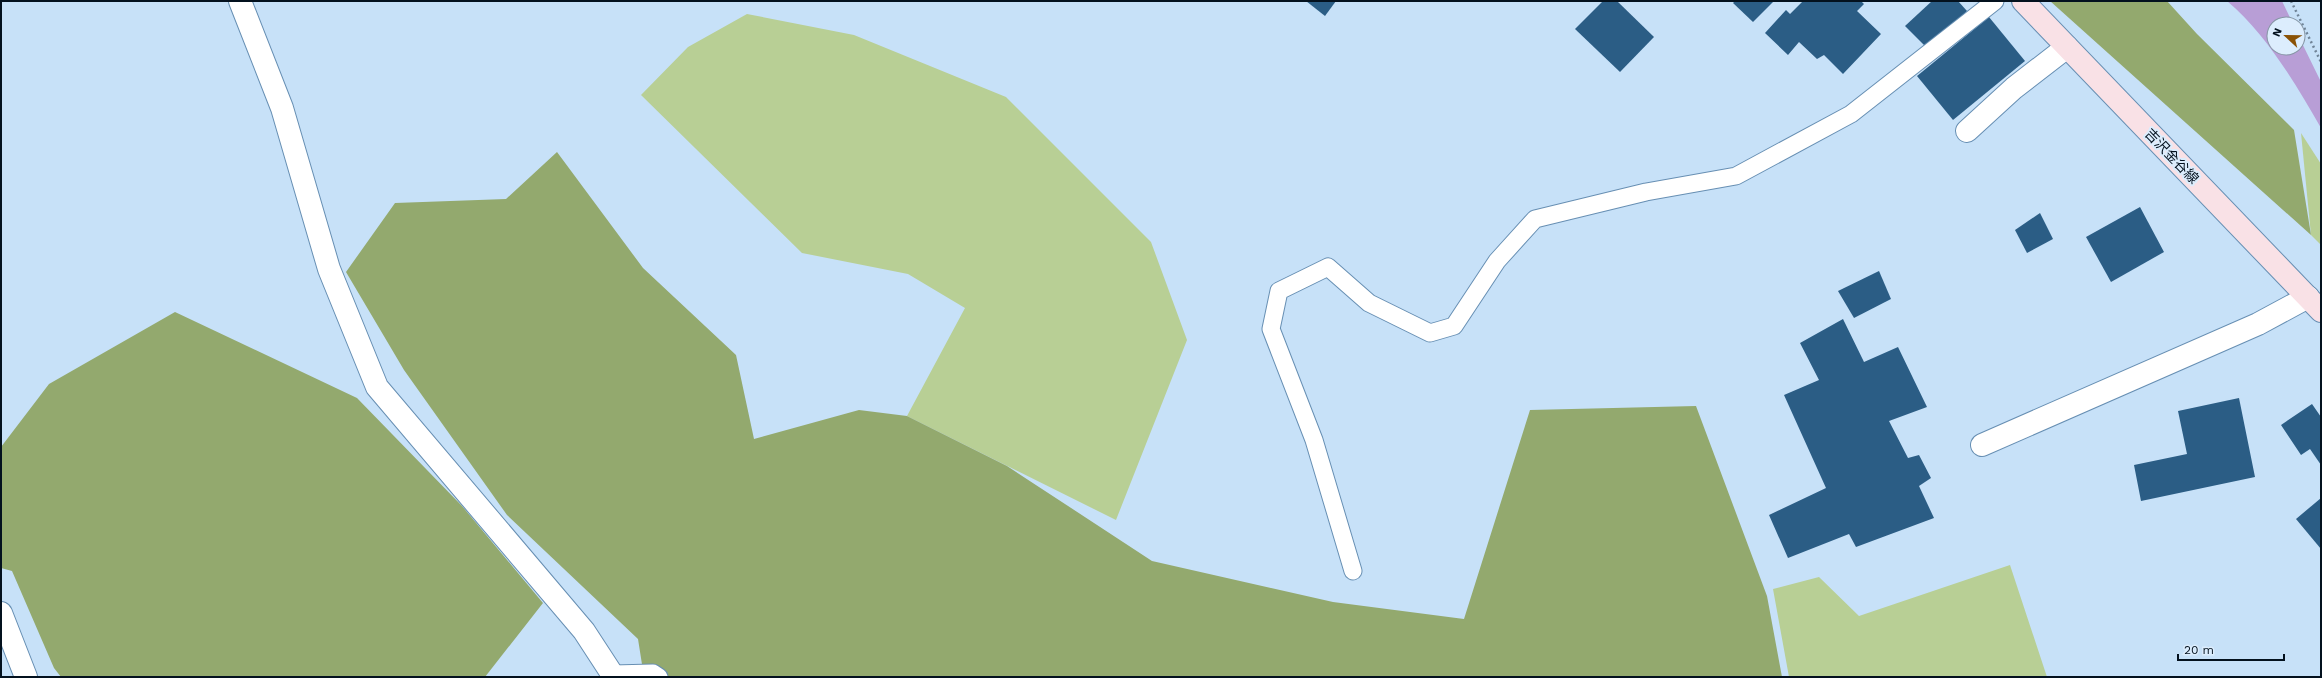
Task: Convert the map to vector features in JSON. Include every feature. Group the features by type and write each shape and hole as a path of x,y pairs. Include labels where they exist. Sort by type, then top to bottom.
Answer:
{"main road":[{"name":"吉沢金谷線","path":"2023,1 2315,304"}],"street":[{"path":"240,1 282,108 329,269 377,387 584,631 614,676"},
{"path":"1967,131 2014,88 2067,47"},
{"path":"1982,446 2258,324 2315,304"},
{"path":"1,613 26,677"}],"lane":[{"path":"1354,571 1314,440 1271,329 1279,291 1328,267 1369,303 1430,333 1454,326 1497,262 1535,219 1646,192 1736,176 1851,114 1995,1"},
{"path":"614,676 653,673 659,677"}],"path":[{"path":"2291,1 2321,62"}],"green space":[{"path":"2050,1 2167,1 2197,34 2294,130 2311,235"},
{"path":"747,14 854,35 1006,97 1151,242 1187,340 1116,520 907,416 965,308 908,274 802,253 641,95 688,47"},
{"path":"2301,133 2321,164 2321,245 2311,235"},
{"path":"557,152 643,268 736,355 754,439 859,410 907,416 1007,466 1152,561 1333,602 1464,619 1530,410 1696,406 1767,596 1782,677 644,677 638,639 507,515 404,370 346,272 395,203 506,199"},
{"path":"175,312 357,398 462,506 543,603 485,677 61,677 54,668 12,571 1,568 1,447 49,384"},
{"path":"2010,565 2047,677 1789,677 1773,589 1819,577 1859,616"}],"shaded area":[{"path":"2227,1 2282,1 2289,16 2266,16 2266,43 2241,14"},
{"path":"2306,51 2321,82 2321,128 2301,94 2276,56 2306,56"}],"building":[{"path":"1306,1 1336,1 1325,16"},
{"path":"1603,1 1617,1 1654,37 1620,72 1575,29"},
{"path":"1735,1 1774,1 1753,22 1733,3"},
{"path":"1803,1 1861,1 1864,4 1857,11 1881,34 1843,74 1824,55 1817,59 1799,42 1788,55 1765,33 1786,10 1790,14"},
{"path":"1932,1 1958,1 1967,11 1928,49 1905,26"},
{"path":"1989,17 2025,61 1953,120 1917,76"},
{"path":"2140,207 2164,252 2111,282 2086,237"},
{"path":"2040,213 2053,239 2027,253 2015,230"},
{"path":"1879,271 1891,299 1854,318 1838,291"},
{"path":"1843,319 1864,362 1898,347 1927,407 1889,421 1908,458 1919,455 1931,478 1919,486 1934,518 1856,547 1849,534 1788,558 1769,515 1826,488 1784,395 1819,380 1800,343"},
{"path":"2239,398 2255,477 2141,501 2134,465 2187,454 2178,411"},
{"path":"2312,404 2321,417 2321,465 2310,449 2301,455 2281,425"},
{"path":"2321,498 2321,549 2296,519"}]}
